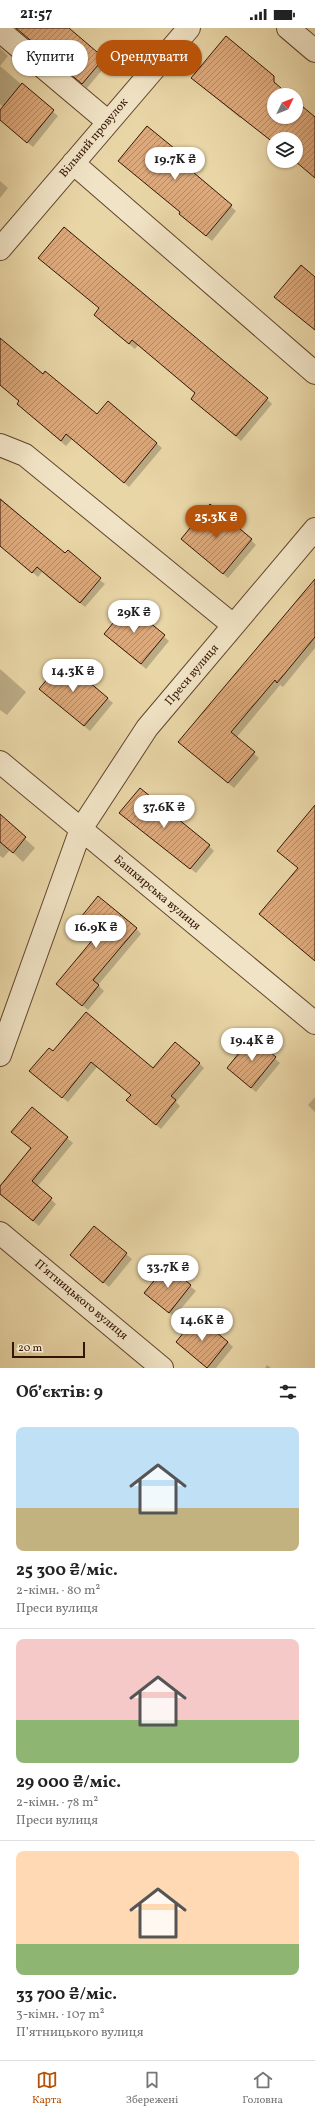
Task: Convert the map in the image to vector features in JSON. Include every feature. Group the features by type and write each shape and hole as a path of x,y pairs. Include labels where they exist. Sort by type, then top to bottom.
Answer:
{"street":[{"name":"Вільний провулок","path":"0,249 189,28"},
{"path":"288,28 315,51"},
{"path":"0,31 108,121"},
{"path":"73,163 315,373"},
{"path":"0,445 26,455 233,626"},
{"name":"Преси вулиця","path":"0,1055 80,829 147,728 233,626 313,536"},
{"name":"Башкирська вулиця","path":"0,762 315,1023"},
{"name":"П’ятницького вулиця","path":"0,1233 162,1368"}],"building":[{"path":"16,28 69,28 83,40 30,40"},
{"path":"226,36 274,76 274,82 281,88 267,88 267,124 303,124 303,107 315,117 315,178 303,168 303,132 267,132 267,138 191,78 193,76 202,76 202,65"},
{"path":"88,44 96,51 96,67 82,84 73,76 88,76"},
{"path":"22,83 54,110 27,143 0,120 0,110"},
{"path":"147,126 191,162 187,167 232,205 206,236 179,214 180,212 118,161"},
{"path":"64,227 268,398 236,436 191,399 195,393 132,340 129,344 94,315 99,308 38,258"},
{"path":"301,265 315,277 315,330 274,297"},
{"path":"0,338 43,374 45,371 97,414 108,401 157,443 124,483 66,434 61,441 17,404 19,401 0,385"},
{"path":"0,499 65,553 68,550 101,578 80,603 37,567 32,573 0,546"},
{"path":"210,504 252,539 223,574 181,539"},
{"path":"315,579 315,637 277,683 275,680 231,732 255,752 228,783 178,742"},
{"path":"128,605 165,635 141,664 104,634"},
{"path":"63,660 108,698 84,726 39,689"},
{"path":"140,788 210,845 190,869 119,813"},
{"path":"315,805 315,961 259,914 298,868 277,851"},
{"path":"0,814 26,837 13,853 0,842"},
{"path":"98,896 137,928 93,980 99,985 82,1006 56,984 95,937 77,922"},
{"path":"86,1012 153,1068 175,1042 200,1063 171,1096 176,1100 156,1125 126,1100 131,1095 91,1062 62,1098 29,1071 49,1048 53,1051"},
{"path":"252,1037 276,1057 251,1088 227,1068"},
{"path":"32,1107 68,1137 32,1181 52,1198 33,1221 0,1194 0,1186 31,1148 11,1132"},
{"path":"94,1226 127,1253 103,1283 70,1255"},
{"path":"167,1265 191,1285 169,1313 144,1293"},
{"path":"197,1316 228,1342 207,1368 176,1342"}]}
